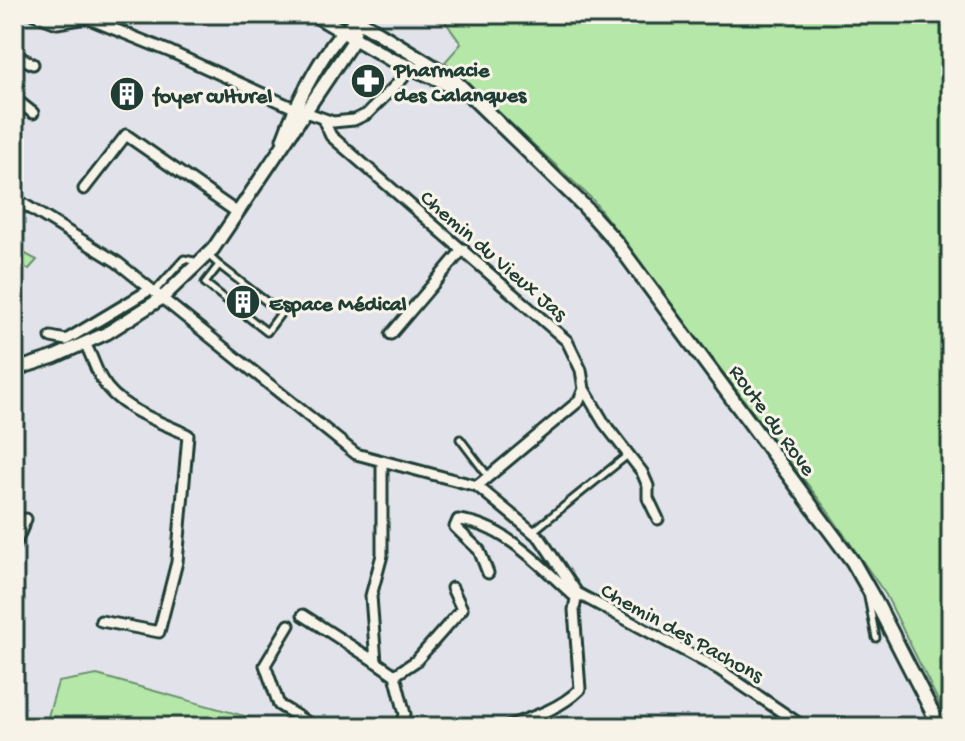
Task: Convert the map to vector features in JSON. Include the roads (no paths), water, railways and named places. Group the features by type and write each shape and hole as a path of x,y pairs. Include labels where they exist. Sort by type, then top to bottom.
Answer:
{"main road":[{"path":"313,14 403,71 445,82 538,161"},
{"path":"353,17 452,78 538,161"},
{"name":"Route du Rove","path":"538,161 616,242 864,580 940,727"}],"street":[{"path":"33,14 57,23 82,16 171,52 277,101 333,122 354,120 367,114 393,88 403,71"},
{"path":"300,110 354,39 353,17"},
{"path":"14,370 107,333 203,258 238,213 277,154 353,17"},
{"path":"14,54 33,64"},
{"path":"14,98 33,113"},
{"name":"Chemin du Vieux Jas","path":"323,119 331,136 567,341 581,370 584,389 604,423 642,472 648,486 648,498 658,519"},
{"path":"84,189 126,135 238,213"},
{"name":"Chemin des Pachons","path":"14,198 117,262 356,454 477,486 540,538 576,595 720,670 804,727"},
{"path":"391,334 463,249"},
{"path":"51,337 66,340 156,293"},
{"path":"85,344 102,380 113,393 132,408 188,435 177,562 159,632 101,621"},
{"path":"477,486 579,401 584,389"},
{"path":"376,662 371,596 382,555 382,462"},
{"path":"14,547 26,519"},
{"path":"488,573 479,550 455,527 458,520 497,533 523,550 576,595 574,610 580,689 539,715 505,727"},
{"path":"395,675 416,661 462,609 452,588"},
{"path":"303,615 395,675 405,714 402,727"},
{"path":"289,625 265,665 279,705 315,727"}],"lane":[{"path":"203,258 219,265 281,313 267,332 205,283 219,265"},
{"path":"460,439 489,477"},
{"path":"532,532 629,453"},
{"path":"864,580 876,638"}],"place":[{"name":"Pharmacie des Calanques","path":"368,81"},
{"name":"foyer culturel","path":"127,94"},
{"name":"Espace Médical","path":"243,302"}]}
